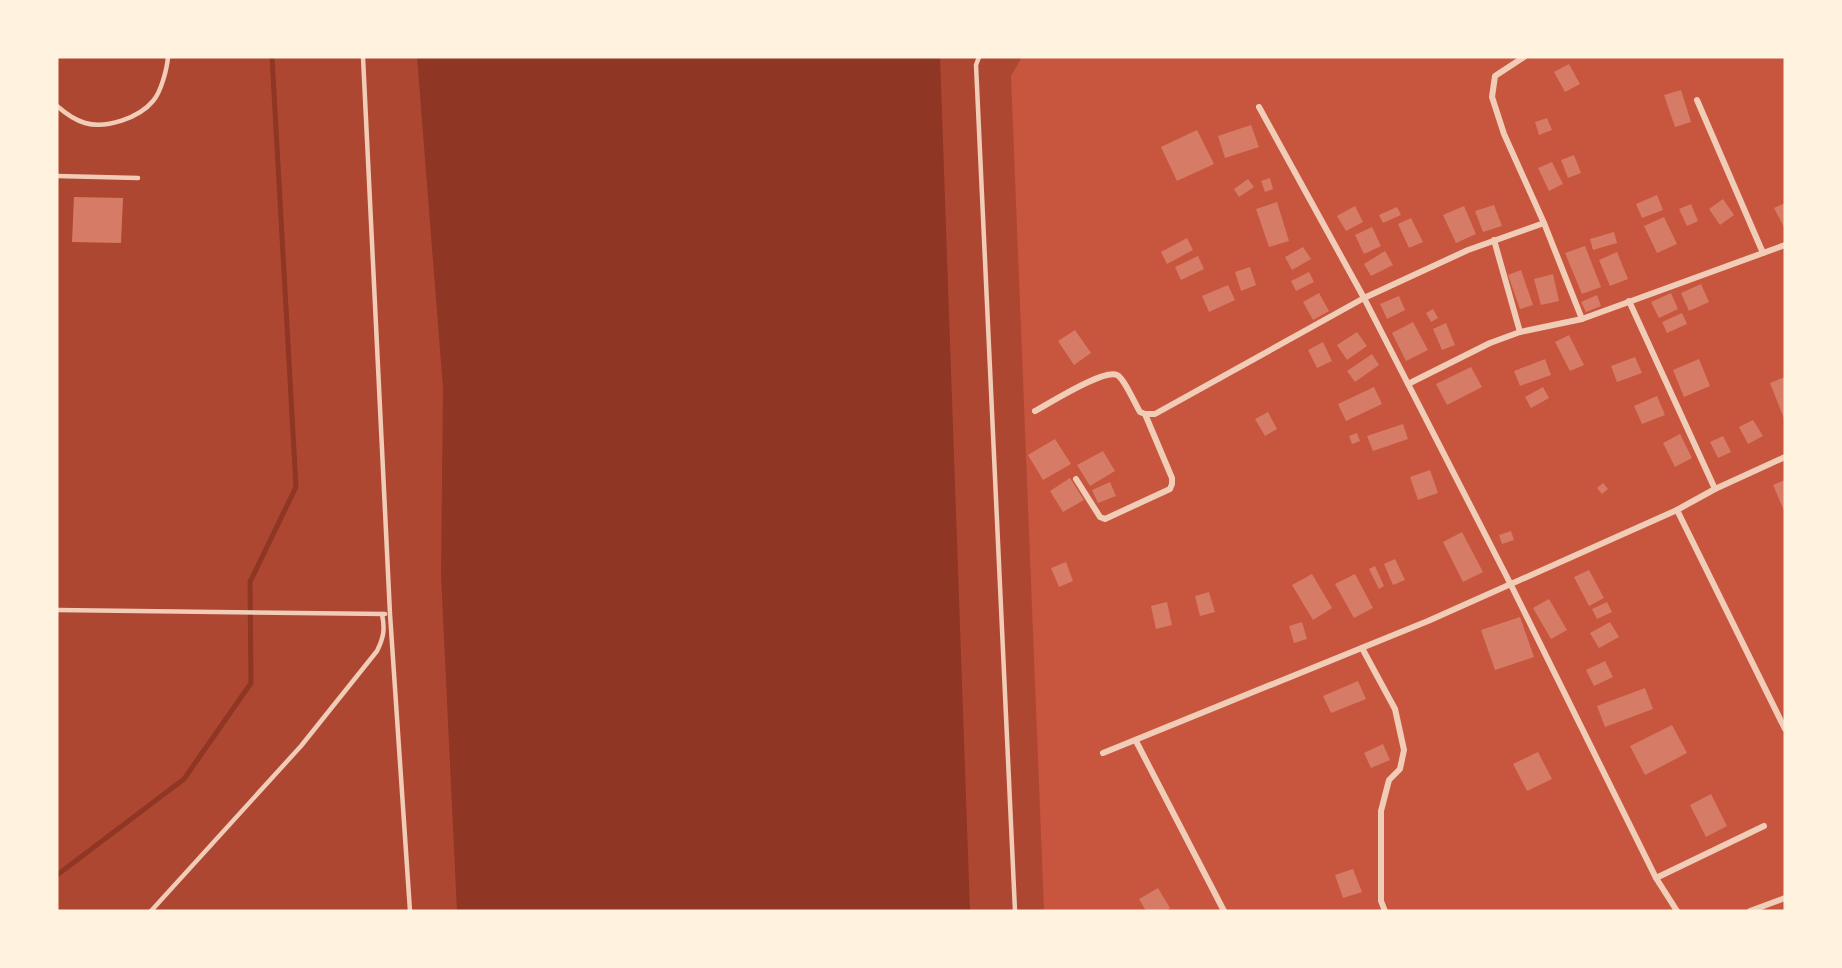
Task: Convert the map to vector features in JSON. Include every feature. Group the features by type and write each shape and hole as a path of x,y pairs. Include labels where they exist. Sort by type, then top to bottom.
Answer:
{"street":[{"path":"1524,57 1495,76 1492,97 1504,134 1544,223 1582,319"},
{"path":"1698,100 1763,253"},
{"path":"1259,107 1364,298 1510,583 1656,878 1677,911"},
{"path":"1144,414 1155,414 1364,298 1468,250 1544,223"},
{"path":"1494,240 1520,332"},
{"path":"1408,384 1520,332 1582,319 1785,245"},
{"path":"1629,301 1715,489"},
{"path":"1035,411 1096,377 1112,374 1121,378 1140,412 1144,414 1173,484 1170,489 1104,519 1100,517 1076,479"},
{"path":"1103,753 1428,621 1677,510 1715,489 1785,458"},
{"path":"1677,510 1785,729"},
{"path":"1362,648 1395,709 1404,750 1400,769 1389,780 1381,811 1381,900 1385,911"},
{"path":"1136,741 1224,911"},
{"path":"1656,878 1764,826"},
{"path":"1750,911 1785,898"}],"lane":[{"path":"57,106 65,114 85,123 113,124 136,115 154,100 167,70 168,57"},
{"path":"363,57 390,614 410,911"},
{"path":"979,57 976,65 1015,911"},
{"path":"57,176 138,178"},
{"path":"57,610 390,614"},
{"path":"151,911 301,746 377,651 384,638 385,628 382,614"}],"shaded area":[{"path":"57,57 1022,57 1011,76 1044,911 57,911"},
{"path":"417,57 940,57 970,911 457,911 441,575 443,388"}],"building":[{"path":"1569,64 1580,84 1565,92 1554,72"},
{"path":"1681,90 1691,122 1675,127 1664,95"},
{"path":"1547,118 1552,130 1539,135 1535,122"},
{"path":"1251,125 1259,147 1225,158 1218,136"},
{"path":"1197,130 1214,164 1177,181 1161,147"},
{"path":"1574,155 1581,173 1568,178 1561,160"},
{"path":"1552,162 1563,184 1549,191 1538,168"},
{"path":"1270,178 1273,189 1265,192 1261,181"},
{"path":"1248,179 1254,187 1239,197 1234,189"},
{"path":"1657,195 1663,210 1642,218 1636,204"},
{"path":"74,197 123,198 121,243 72,242"},
{"path":"1723,199 1734,215 1720,225 1709,209"},
{"path":"1277,202 1289,241 1269,247 1256,209"},
{"path":"1785,203 1785,229 1774,208"},
{"path":"1691,204 1698,221 1687,226 1679,209"},
{"path":"1494,205 1502,226 1483,232 1475,211"},
{"path":"1355,206 1363,222 1346,231 1337,216"},
{"path":"1464,206 1476,234 1456,243 1443,215"},
{"path":"1397,207 1401,215 1383,223 1379,215"},
{"path":"1664,217 1677,244 1657,253 1644,226"},
{"path":"1411,218 1423,242 1409,248 1398,224"},
{"path":"1372,227 1381,246 1364,254 1355,235"},
{"path":"1614,232 1617,243 1593,250 1590,239"},
{"path":"1187,238 1193,250 1167,264 1161,252"},
{"path":"1585,246 1601,287 1582,294 1565,253"},
{"path":"1303,247 1311,259 1292,270 1285,257"},
{"path":"1385,251 1393,265 1371,276 1364,264"},
{"path":"1617,252 1628,279 1610,286 1599,260"},
{"path":"1198,256 1204,269 1181,280 1175,267"},
{"path":"1250,267 1256,285 1241,291 1235,272"},
{"path":"1521,270 1533,305 1520,309 1508,275"},
{"path":"1309,272 1314,282 1296,291 1291,281"},
{"path":"1553,274 1559,301 1541,305 1534,279"},
{"path":"1701,284 1709,302 1689,311 1681,293"},
{"path":"1228,285 1235,300 1209,312 1202,296"},
{"path":"1319,293 1329,311 1313,320 1303,302"},
{"path":"1671,293 1678,309 1659,318 1651,302"},
{"path":"1597,295 1601,306 1586,312 1581,302"},
{"path":"1399,296 1405,310 1387,319 1380,304"},
{"path":"1433,309 1438,318 1431,322 1426,313"},
{"path":"1682,313 1687,324 1667,333 1662,322"},
{"path":"1413,322 1428,350 1406,361 1392,333"},
{"path":"1446,323 1455,345 1442,350 1433,329"},
{"path":"1075,330 1091,353 1074,365 1058,341"},
{"path":"1357,332 1367,346 1347,360 1337,345"},
{"path":"1569,335 1584,365 1570,371 1555,342"},
{"path":"1323,342 1332,361 1317,368 1308,350"},
{"path":"1372,354 1379,365 1355,382 1347,371"},
{"path":"1635,357 1642,373 1617,382 1611,366"},
{"path":"1545,359 1551,375 1520,386 1514,371"},
{"path":"1699,359 1710,386 1684,397 1673,370"},
{"path":"1471,367 1482,387 1447,405 1436,384"},
{"path":"1785,377 1785,421 1770,383"},
{"path":"1374,387 1382,404 1346,421 1338,404"},
{"path":"1543,387 1549,398 1531,408 1525,397"},
{"path":"1657,396 1665,415 1642,424 1634,406"},
{"path":"1268,412 1277,429 1265,436 1255,419"},
{"path":"1753,420 1763,436 1748,444 1739,427"},
{"path":"1403,424 1408,439 1373,451 1367,436"},
{"path":"1357,433 1360,441 1352,444 1349,436"},
{"path":"1680,434 1692,458 1675,467 1663,443"},
{"path":"1723,436 1731,452 1718,458 1710,442"},
{"path":"1055,439 1071,464 1043,480 1028,455"},
{"path":"1103,451 1115,471 1090,486 1077,465"},
{"path":"1430,470 1438,493 1418,500 1410,477"},
{"path":"1070,478 1084,500 1063,512 1050,491"},
{"path":"1785,480 1785,513 1773,485"},
{"path":"1110,482 1116,496 1098,503 1092,490"},
{"path":"1603,483 1608,489 1602,494 1597,488"},
{"path":"1511,531 1514,540 1502,544 1499,535"},
{"path":"1462,532 1483,572 1463,582 1443,542"},
{"path":"1395,559 1405,580 1393,585 1384,564"},
{"path":"1066,562 1073,581 1059,587 1051,568"},
{"path":"1375,566 1384,586 1379,589 1369,569"},
{"path":"1589,570 1604,598 1589,606 1574,577"},
{"path":"1312,574 1332,608 1313,620 1292,585"},
{"path":"1355,574 1373,608 1354,618 1335,584"},
{"path":"1209,592 1215,612 1200,616 1195,596"},
{"path":"1549,599 1567,630 1551,639 1533,608"},
{"path":"1167,602 1172,625 1156,629 1151,606"},
{"path":"1607,602 1612,612 1597,619 1592,609"},
{"path":"1520,617 1534,657 1495,670 1481,630"},
{"path":"1302,622 1307,639 1294,643 1289,626"},
{"path":"1610,622 1619,637 1599,648 1590,633"},
{"path":"1605,661 1613,677 1594,686 1586,670"},
{"path":"1358,681 1366,699 1331,713 1323,696"},
{"path":"1645,688 1653,709 1605,727 1597,706"},
{"path":"1672,725 1687,753 1645,775 1630,746"},
{"path":"1383,744 1390,760 1371,768 1364,753"},
{"path":"1538,752 1552,779 1527,791 1513,764"},
{"path":"1711,794 1727,826 1706,837 1690,805"},
{"path":"1353,869 1362,892 1343,898 1335,875"},
{"path":"1158,888 1170,908 1166,911 1146,911 1139,899"}],"waterway":[{"path":"57,875 184,779 251,683 250,582 296,487 272,57"}]}
